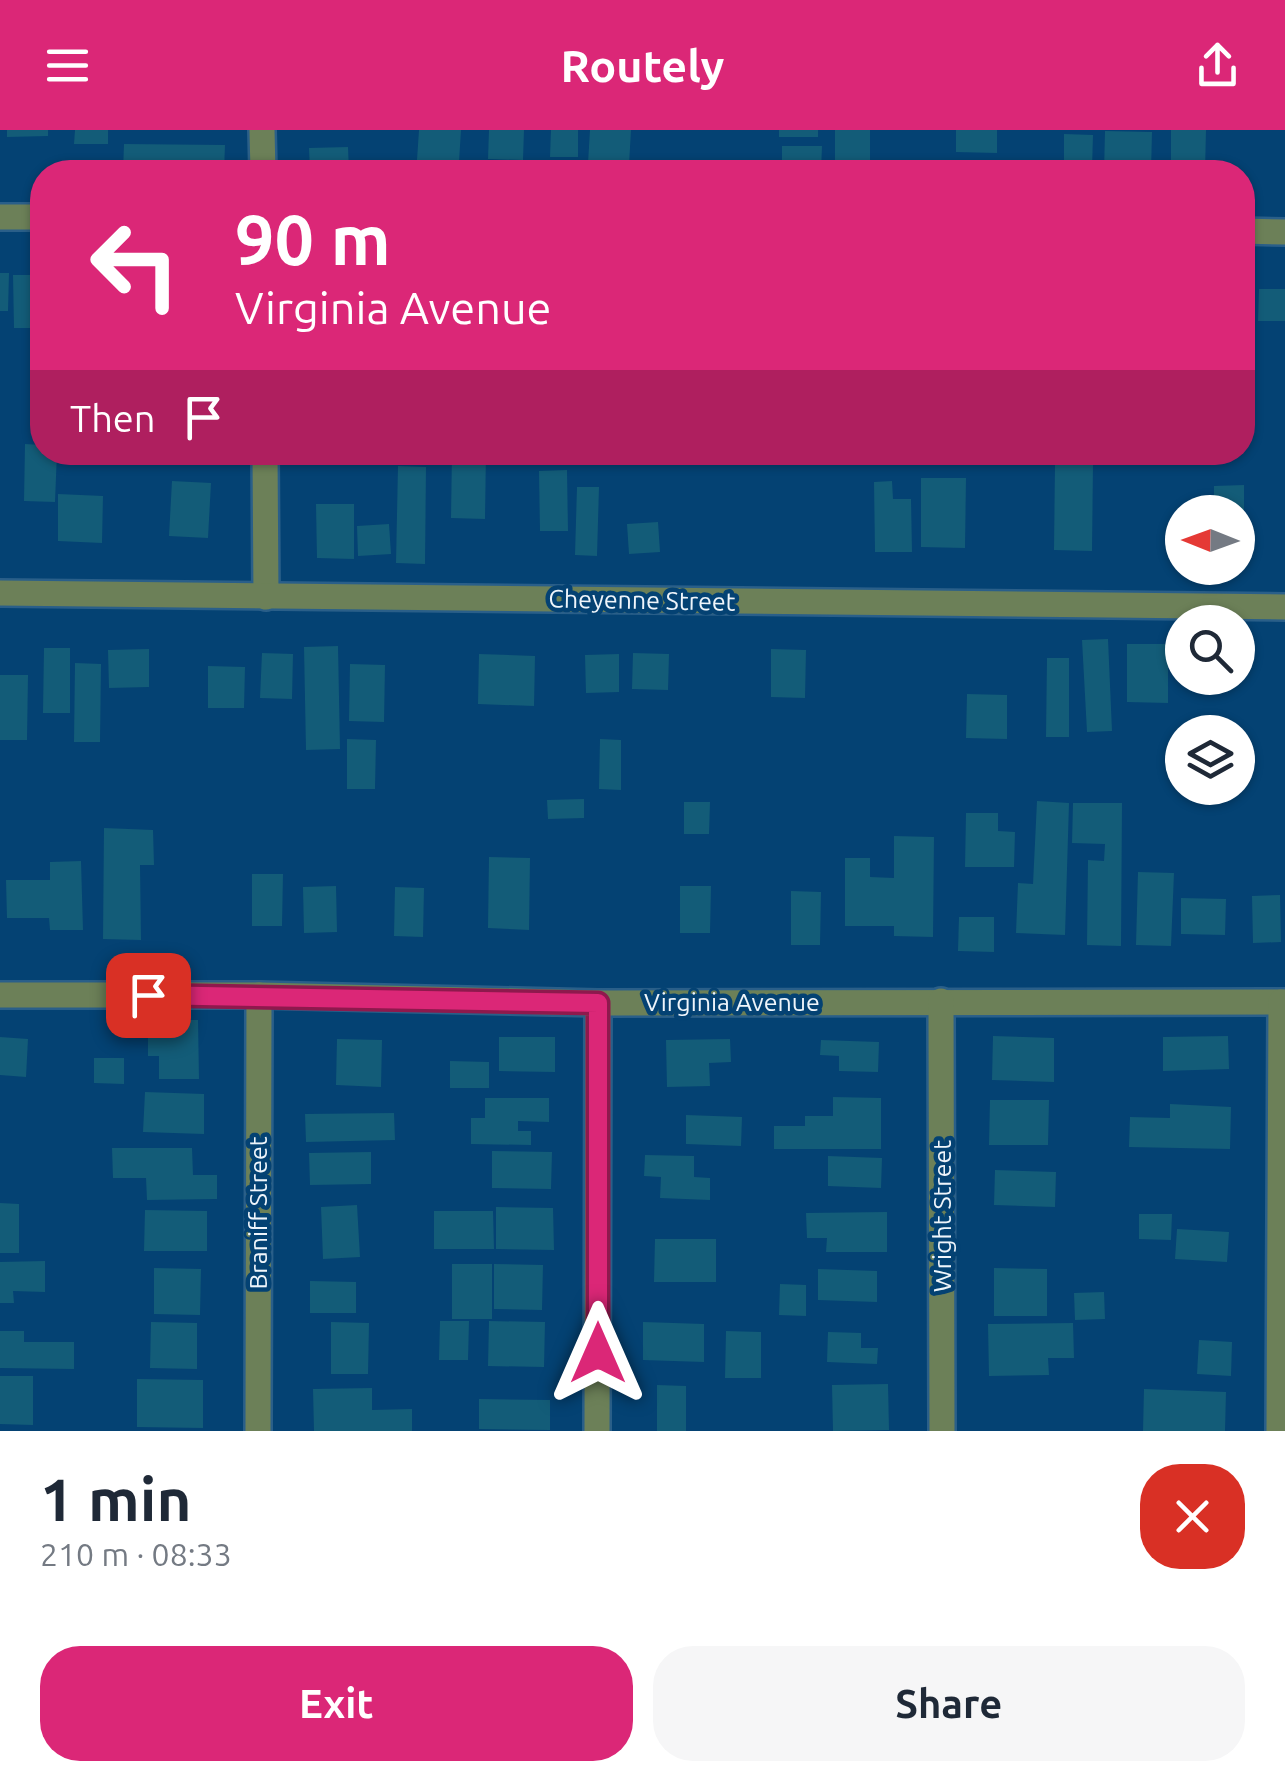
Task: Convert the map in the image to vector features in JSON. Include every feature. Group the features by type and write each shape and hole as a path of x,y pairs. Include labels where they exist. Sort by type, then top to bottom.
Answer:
{"street":[{"path":"262,130 262,160"},
{"path":"0,216 30,217"},
{"path":"1255,232 1285,232"},
{"path":"265,465 266,597"},
{"name":"Cheyenne Street","path":"0,594 1285,606"},
{"name":"Virginia Avenue","path":"0,995 259,995 598,1003 1283,1002"},
{"name":"Braniff Street","path":"258,1431 259,995"},
{"name":"Wright Street","path":"941,1001 942,1431"},
{"path":"1279,1431 1283,1002"},
{"path":"597,1431 598,1003"}],"building":[{"path":"7,130 48,130 48,136 7,137"},
{"path":"75,130 108,130 108,144 74,144"},
{"path":"419,130 461,130 459,160 417,160"},
{"path":"489,130 524,130 523,160 488,159"},
{"path":"551,130 578,130 578,157 550,157"},
{"path":"590,130 631,130 629,160 588,160"},
{"path":"779,130 818,130 818,137 779,137"},
{"path":"835,130 870,130 870,160 835,160"},
{"path":"956,130 997,130 997,153 956,152"},
{"path":"1171,130 1206,130 1205,160 1171,160"},
{"path":"1105,131 1152,132 1151,160 1104,160"},
{"path":"1064,134 1093,135 1092,160 1064,160"},
{"path":"124,144 225,145 224,160 123,160"},
{"path":"782,146 822,146 821,160 782,160"},
{"path":"348,147 349,160 310,160 309,148"},
{"path":"0,273 9,273 8,311 0,311"},
{"path":"13,275 30,275 30,328 14,328"},
{"path":"1259,289 1285,289 1285,321 1258,321"},
{"path":"25,444 30,444 30,465 56,465 55,502 24,501"},
{"path":"452,465 486,465 485,519 451,518"},
{"path":"1055,465 1093,465 1092,551 1054,550"},
{"path":"398,466 426,467 425,564 396,563"},
{"path":"567,470 568,531 540,531 539,471"},
{"path":"921,478 966,478 965,548 921,547"},
{"path":"172,481 211,483 208,538 169,536"},
{"path":"892,481 893,499 911,499 912,552 875,552 874,482"},
{"path":"1244,485 1244,495 1214,495 1214,486"},
{"path":"577,487 599,487 597,556 575,555"},
{"path":"58,494 103,496 102,543 58,541"},
{"path":"316,504 354,504 354,559 317,558"},
{"path":"658,522 660,552 629,554 627,524"},
{"path":"389,524 391,554 358,556 357,526"},
{"path":"1108,639 1112,731 1087,732 1082,640"},
{"path":"1127,644 1165,644 1168,703 1127,702"},
{"path":"338,646 340,749 306,750 304,647"},
{"path":"44,648 70,648 70,713 43,713"},
{"path":"149,649 149,687 109,688 108,650"},
{"path":"771,649 806,650 805,698 771,697"},
{"path":"262,653 293,654 292,699 260,698"},
{"path":"633,653 669,654 668,690 632,689"},
{"path":"479,654 535,656 534,706 478,704"},
{"path":"619,654 619,692 586,693 585,655"},
{"path":"1047,658 1069,658 1069,737 1046,737"},
{"path":"75,663 101,664 100,742 74,742"},
{"path":"350,664 385,665 384,722 349,721"},
{"path":"208,666 245,667 244,708 208,708"},
{"path":"0,675 28,675 27,740 0,740"},
{"path":"967,694 1007,695 1007,739 966,738"},
{"path":"347,739 376,740 375,789 347,789"},
{"path":"600,739 621,740 621,790 599,789"},
{"path":"584,799 584,818 548,819 547,800"},
{"path":"1037,801 1069,803 1065,935 1016,933 1018,883 1033,884"},
{"path":"684,802 710,802 709,834 684,834"},
{"path":"1073,803 1122,803 1121,946 1087,945 1088,860 1104,861 1105,844 1072,843"},
{"path":"966,813 998,813 998,831 1015,832 1014,867 965,867"},
{"path":"104,828 153,830 154,865 140,865 141,940 103,939"},
{"path":"894,836 934,837 933,937 894,936 894,926 845,926 845,858 870,858 870,877 894,878"},
{"path":"489,857 530,858 529,930 488,928"},
{"path":"81,861 83,930 50,930 49,918 7,918 6,880 50,880 50,862"},
{"path":"1138,872 1174,873 1171,946 1136,945"},
{"path":"252,874 283,874 282,926 252,926"},
{"path":"336,886 337,932 304,933 303,887"},
{"path":"680,886 711,886 710,933 680,933"},
{"path":"395,887 424,888 423,937 394,936"},
{"path":"791,891 821,892 820,945 791,945"},
{"path":"1280,895 1281,942 1253,943 1252,896"},
{"path":"1181,898 1226,899 1225,935 1181,934"},
{"path":"959,917 994,917 994,952 958,951"},
{"path":"168,1020 198,1020 199,1079 159,1079 159,1056 148,1056 148,1034 169,1034"},
{"path":"993,1036 1054,1038 1054,1082 992,1080"},
{"path":"1228,1036 1229,1069 1163,1071 1163,1037"},
{"path":"0,1037 28,1039 26,1077 0,1075"},
{"path":"499,1037 555,1037 555,1072 499,1071"},
{"path":"337,1039 382,1040 381,1087 336,1085"},
{"path":"730,1039 731,1062 709,1063 710,1086 667,1087 666,1040"},
{"path":"821,1040 879,1042 878,1072 839,1071 839,1056 820,1055"},
{"path":"94,1058 124,1058 124,1084 94,1083"},
{"path":"450,1061 489,1062 489,1088 450,1088"},
{"path":"145,1092 204,1094 204,1134 143,1132"},
{"path":"833,1097 881,1098 881,1149 774,1149 774,1126 805,1126 805,1116 833,1116"},
{"path":"485,1098 549,1098 549,1122 518,1121 518,1131 531,1131 531,1145 471,1144 471,1118 485,1118"},
{"path":"990,1100 1049,1100 1048,1145 989,1145"},
{"path":"1170,1104 1231,1107 1230,1149 1129,1147 1130,1117 1170,1118"},
{"path":"394,1113 395,1140 306,1142 305,1114"},
{"path":"686,1115 742,1117 741,1146 686,1144"},
{"path":"112,1148 192,1148 193,1175 217,1175 217,1199 147,1200 146,1178 113,1178"},
{"path":"492,1151 552,1152 551,1189 492,1188"},
{"path":"371,1152 371,1184 310,1185 309,1153"},
{"path":"645,1155 694,1156 694,1177 710,1178 710,1200 660,1198 661,1177 644,1176"},
{"path":"828,1156 882,1158 881,1188 828,1186"},
{"path":"995,1170 1056,1172 1055,1207 994,1205"},
{"path":"0,1203 19,1204 19,1253 0,1253"},
{"path":"357,1205 360,1257 323,1259 321,1207"},
{"path":"496,1207 553,1208 554,1250 496,1249"},
{"path":"145,1210 207,1211 207,1251 144,1251"},
{"path":"434,1211 493,1211 494,1249 434,1249"},
{"path":"887,1212 887,1252 826,1252 827,1238 807,1238 806,1213"},
{"path":"1139,1214 1172,1214 1171,1240 1139,1239"},
{"path":"1177,1229 1229,1232 1227,1262 1175,1259"},
{"path":"655,1239 716,1239 716,1282 654,1282"},
{"path":"45,1261 45,1292 13,1291 14,1303 0,1303 0,1262"},
{"path":"452,1264 492,1264 492,1319 452,1319"},
{"path":"494,1264 543,1265 542,1310 494,1309"},
{"path":"154,1268 201,1269 200,1315 154,1314"},
{"path":"994,1268 1047,1269 1047,1316 994,1316"},
{"path":"818,1269 877,1271 877,1302 818,1300"},
{"path":"310,1281 356,1282 356,1313 310,1313"},
{"path":"780,1284 806,1285 806,1316 779,1315"},
{"path":"1104,1292 1105,1319 1075,1320 1074,1293"},
{"path":"440,1321 469,1321 468,1360 439,1360"},
{"path":"489,1321 545,1322 544,1367 488,1366"},
{"path":"151,1322 197,1323 197,1369 150,1368"},
{"path":"331,1322 369,1323 368,1374 331,1374"},
{"path":"643,1322 704,1324 704,1362 643,1360"},
{"path":"1073,1323 1074,1358 1048,1358 1049,1375 989,1376 988,1324"},
{"path":"0,1331 24,1331 24,1342 74,1342 74,1369 0,1368"},
{"path":"726,1331 761,1332 761,1378 725,1378"},
{"path":"828,1332 861,1333 861,1348 878,1348 877,1364 827,1362"},
{"path":"1199,1340 1232,1342 1231,1376 1197,1374"},
{"path":"0,1376 33,1376 33,1425 0,1424"},
{"path":"137,1379 203,1380 203,1428 137,1427"},
{"path":"888,1384 889,1430 833,1431 832,1385"},
{"path":"657,1385 686,1386 686,1431 657,1431"},
{"path":"372,1388 372,1410 412,1409 412,1431 314,1431 313,1389"},
{"path":"1144,1389 1226,1392 1225,1431 1143,1431"},
{"path":"479,1399 550,1400 550,1430 479,1429"}],"route":[{"path":"148,995 598,1003 598,1353"}]}
